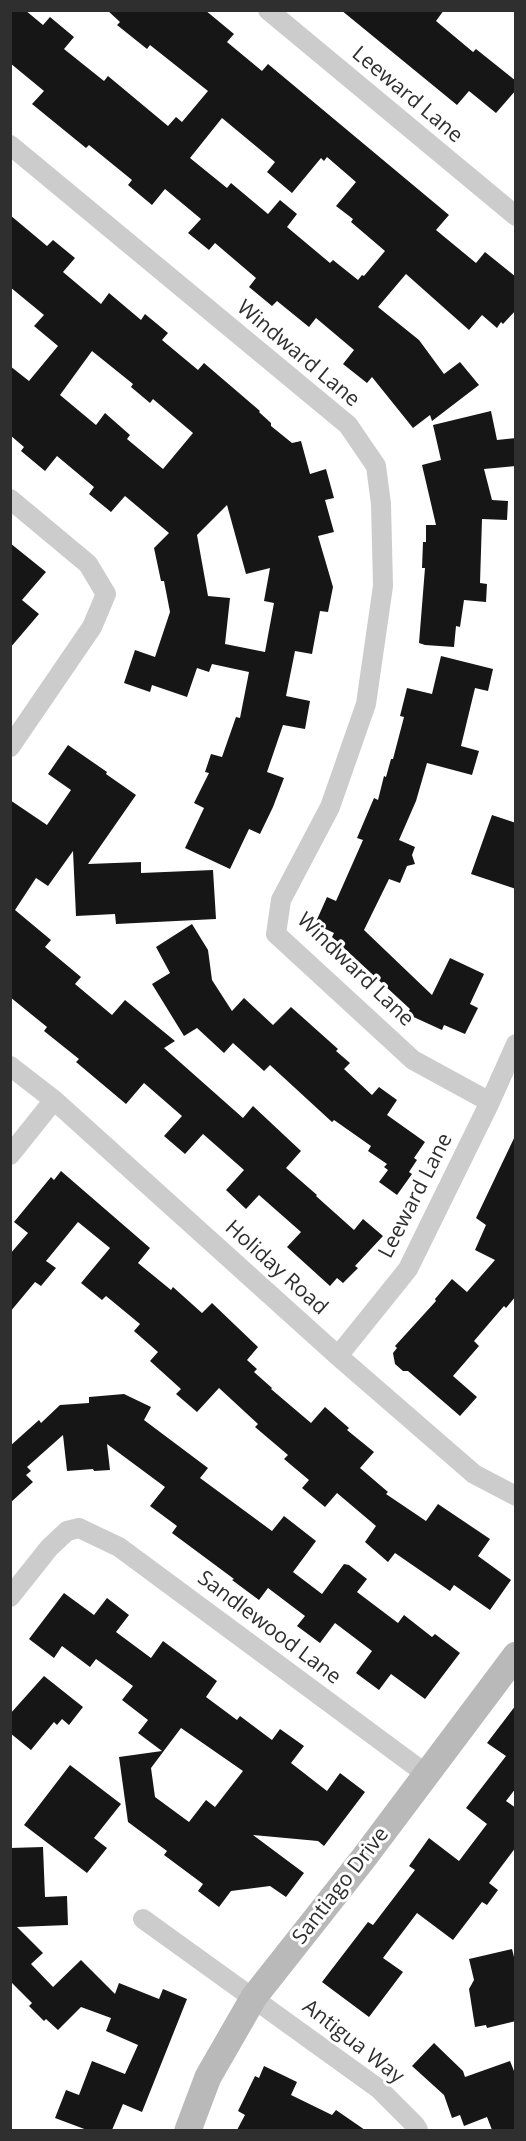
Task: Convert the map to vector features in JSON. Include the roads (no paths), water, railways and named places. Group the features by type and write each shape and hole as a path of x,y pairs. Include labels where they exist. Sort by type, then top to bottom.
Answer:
{"street":[{"name":"Leeward Lane","path":"268,10 516,216"},
{"name":"Windward Lane","path":"10,145 348,425 376,466 381,504 383,586 366,704 330,807 281,900 276,934 413,1060 490,1102"},
{"path":"10,499 88,564 106,594 92,627 10,747"},
{"name":"Leeward Lane","path":"338,1356 408,1269 516,1044"},
{"name":"Holiday Road","path":"10,1066 54,1100 338,1356 474,1474 516,1496"},
{"path":"10,1155 54,1100"},
{"name":"Sandlewood Lane","path":"10,1597 55,1542 67,1531 79,1528 119,1546 426,1774"},
{"name":"Santiago Drive","path":"188,2130 208,2077 254,1997 363,1859 516,1655"},
{"name":"Antigua Way","path":"143,1919 379,2089 418,2130"}]}
